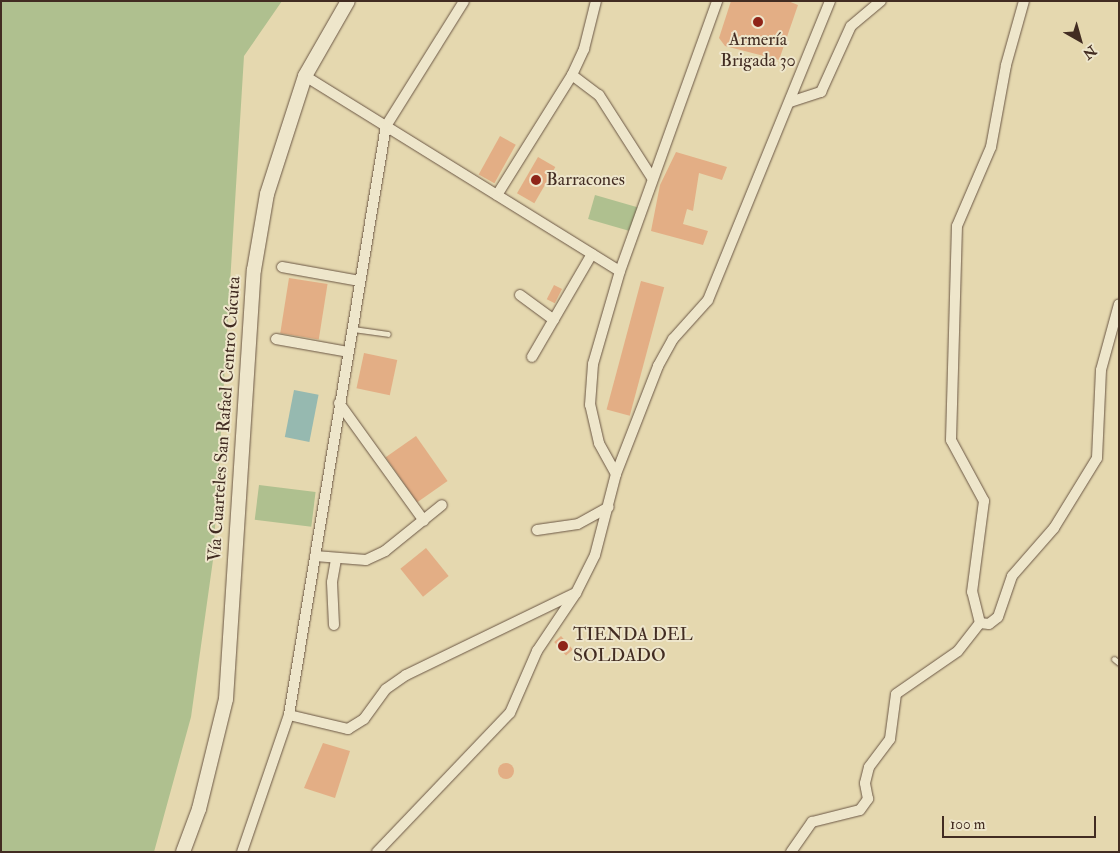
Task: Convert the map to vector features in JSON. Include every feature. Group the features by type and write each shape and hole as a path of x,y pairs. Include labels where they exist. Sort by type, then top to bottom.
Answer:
{"main road":[{"name":"Vía Cuarteles San Rafael Centro Cúcuta","path":"183,852 199,808 226,699 262,222 273,165 305,76 348,1"}],"street":[{"path":"242,852 289,715 386,126 464,1"},
{"path":"497,195 572,75 584,49 596,1"},
{"path":"616,474 599,443 589,384 620,271 717,1"},
{"path":"377,852 510,713 538,651 576,593 595,555 609,508 616,474 658,366 673,339 708,300 830,1"},
{"path":"790,102 820,92 851,26 881,1"},
{"path":"980,623 972,592 984,501 950,440 956,226 991,147 1006,65 1024,1"},
{"path":"572,75 600,95 652,178"},
{"path":"305,76 620,271"},
{"path":"532,356 592,254"},
{"path":"282,267 360,281"},
{"path":"520,295 554,320"},
{"path":"980,623 989,624 998,617 1012,576 1054,528 1097,458 1101,370 1119,304"},
{"path":"276,339 348,352"},
{"path":"340,403 424,521"},
{"path":"315,556 336,560 366,560 424,521 442,504"},
{"path":"537,530 578,524 609,508"},
{"path":"334,625 332,582 336,560"},
{"path":"289,715 348,729 364,719 386,689 406,676 576,593"},
{"path":"790,852 812,822 860,810 868,799 865,782 869,767 890,739 896,694 958,651 980,623"}],"lane":[{"path":"353,329 388,334"}],"green space":[{"path":"1,1 282,1 244,56 213,560 191,717 154,852 1,852"},
{"path":"595,195 638,207 631,231 588,219"},
{"path":"259,485 316,492 311,527 255,520"}],"water":[{"path":"294,390 319,395 309,442 285,437"}],"building":[{"name":"Armería Brigada 30","path":"731,1 788,1 798,5 779,60 725,46 719,38"},
{"path":"500,136 516,145 494,183 479,174"},
{"path":"676,152 727,167 722,180 699,173 693,211 687,209 683,224 708,231 703,245 651,231 660,185"},
{"name":"Barracones","path":"538,157 555,167 534,203 517,193"},
{"path":"289,278 328,284 319,339 280,333"},
{"path":"641,281 664,287 630,416 607,409"},
{"path":"554,285 562,289 555,303 547,299"},
{"path":"364,353 397,360 390,395 357,388"},
{"path":"416,436 448,481 417,502 386,457"},
{"path":"426,548 449,576 423,597 400,569"},
{"name":"TIENDA DEL SOLDADO","path":"561,636 573,650 566,655 554,642"},
{"path":"323,743 350,751 335,798 304,788"},
{"path":"506,763 514,771 506,779 498,771"}],"place":[{"name":"Armería Brigada 30","path":"758,22"},
{"name":"Barracones","path":"536,180"},
{"name":"TIENDA DEL SOLDADO","path":"563,646"}]}
